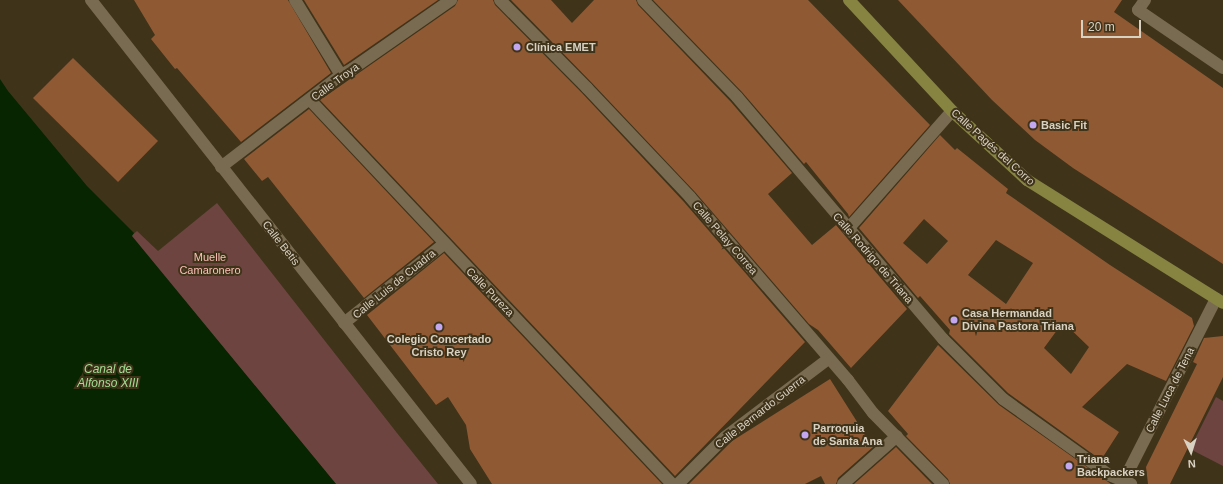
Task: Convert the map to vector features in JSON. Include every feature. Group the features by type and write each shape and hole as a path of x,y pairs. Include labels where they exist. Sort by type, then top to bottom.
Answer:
{"main road":[{"name":"Calle Pagés del Corro","path":"849,0 952,111 1027,180 1220,301"}],"street":[{"name":"Calle Betis","path":"91,0 471,484"},
{"path":"294,0 341,75"},
{"name":"Calle Troya","path":"221,167 341,75 352,69 451,0"},
{"name":"Calle Pelay Correa","path":"500,0 587,88 690,197 828,358 873,413 943,484"},
{"name":"Calle Rodrigo de Triana","path":"643,0 737,97 848,229 944,339 1003,400 1109,474 1126,483"},
{"path":"1142,5 1223,68"},
{"name":"Calle Pureza","path":"310,100 444,244 672,484"},
{"path":"848,229 952,111"},
{"name":"Calle Luis de Cuadra","path":"344,323 444,244"},
{"name":"Calle Luca de Tena","path":"1126,483 1220,301"},
{"name":"Calle Bernardo Guerra","path":"678,484 725,437 828,358"},
{"path":"843,484 897,436"}],"green space":[{"name":"Muelle Camaronero","path":"217,203 438,484 336,484 131,236 137,231 158,251"},
{"path":"1216,397 1223,401 1223,466 1190,449"}],"water":[{"name":"Canal de Alfonso XIII","path":"0,79 8,91 87,186 134,233 132,236 336,484 0,484"}],"building":[{"path":"134,0 288,0 331,73 241,142 177,68 175,69 151,39 155,35"},
{"path":"304,0 438,0 344,65"},
{"path":"458,0 493,0 495,5 582,93 684,202 805,342 675,476 320,100 455,6"},
{"path":"511,0 551,0 572,23 594,0 636,0 638,5 731,102 792,173 768,194 812,245 836,225 907,309 851,368 818,330 809,324 695,192"},
{"path":"653,0 808,0 930,125 849,217 806,162 804,164 742,92"},
{"path":"898,0 1122,0 1114,12 1223,88 1223,264 1073,168 1035,140 992,100"},
{"path":"73,58 158,141 118,182 33,98"},
{"path":"309,109 434,242 364,298 268,177 262,181 244,159"},
{"path":"940,135 955,150 957,148 1008,189 1006,193 1110,265 1192,318 1194,326 1166,381 1127,364 1082,407 1119,432 1101,460 1008,393 949,334 950,330 920,296 918,298 859,228","holes":["924,219 948,241 927,264 903,243","996,240 1033,263 1006,304 968,275","1063,322 1089,347 1071,374 1044,348"]},
{"path":"444,253 662,484 492,484 470,449 466,425 448,397 436,405 367,315"},
{"path":"1223,336 1223,377 1170,484 1148,484 1146,467 1197,364 1193,362 1204,338"},
{"path":"938,345 999,405 1111,484 950,484 948,479 906,436 908,434 888,411"},
{"name":"Parroquia de Santa Ana","path":"830,379 873,447 838,478 836,484 825,484 821,476 805,484 689,484 732,441"},
{"path":"896,447 932,484 854,484"}],"place":[{"name":"Clínica EMET","path":"517,47"},
{"name":"Basic Fit","path":"1033,125"},
{"name":"Casa Hermandad Divina Pastora Triana","path":"954,320"},
{"name":"Colegio Concertado Cristo Rey","path":"439,327"},
{"name":"Parroquia de Santa Ana","path":"805,435"},
{"name":"Triana Backpackers","path":"1069,466"}]}
